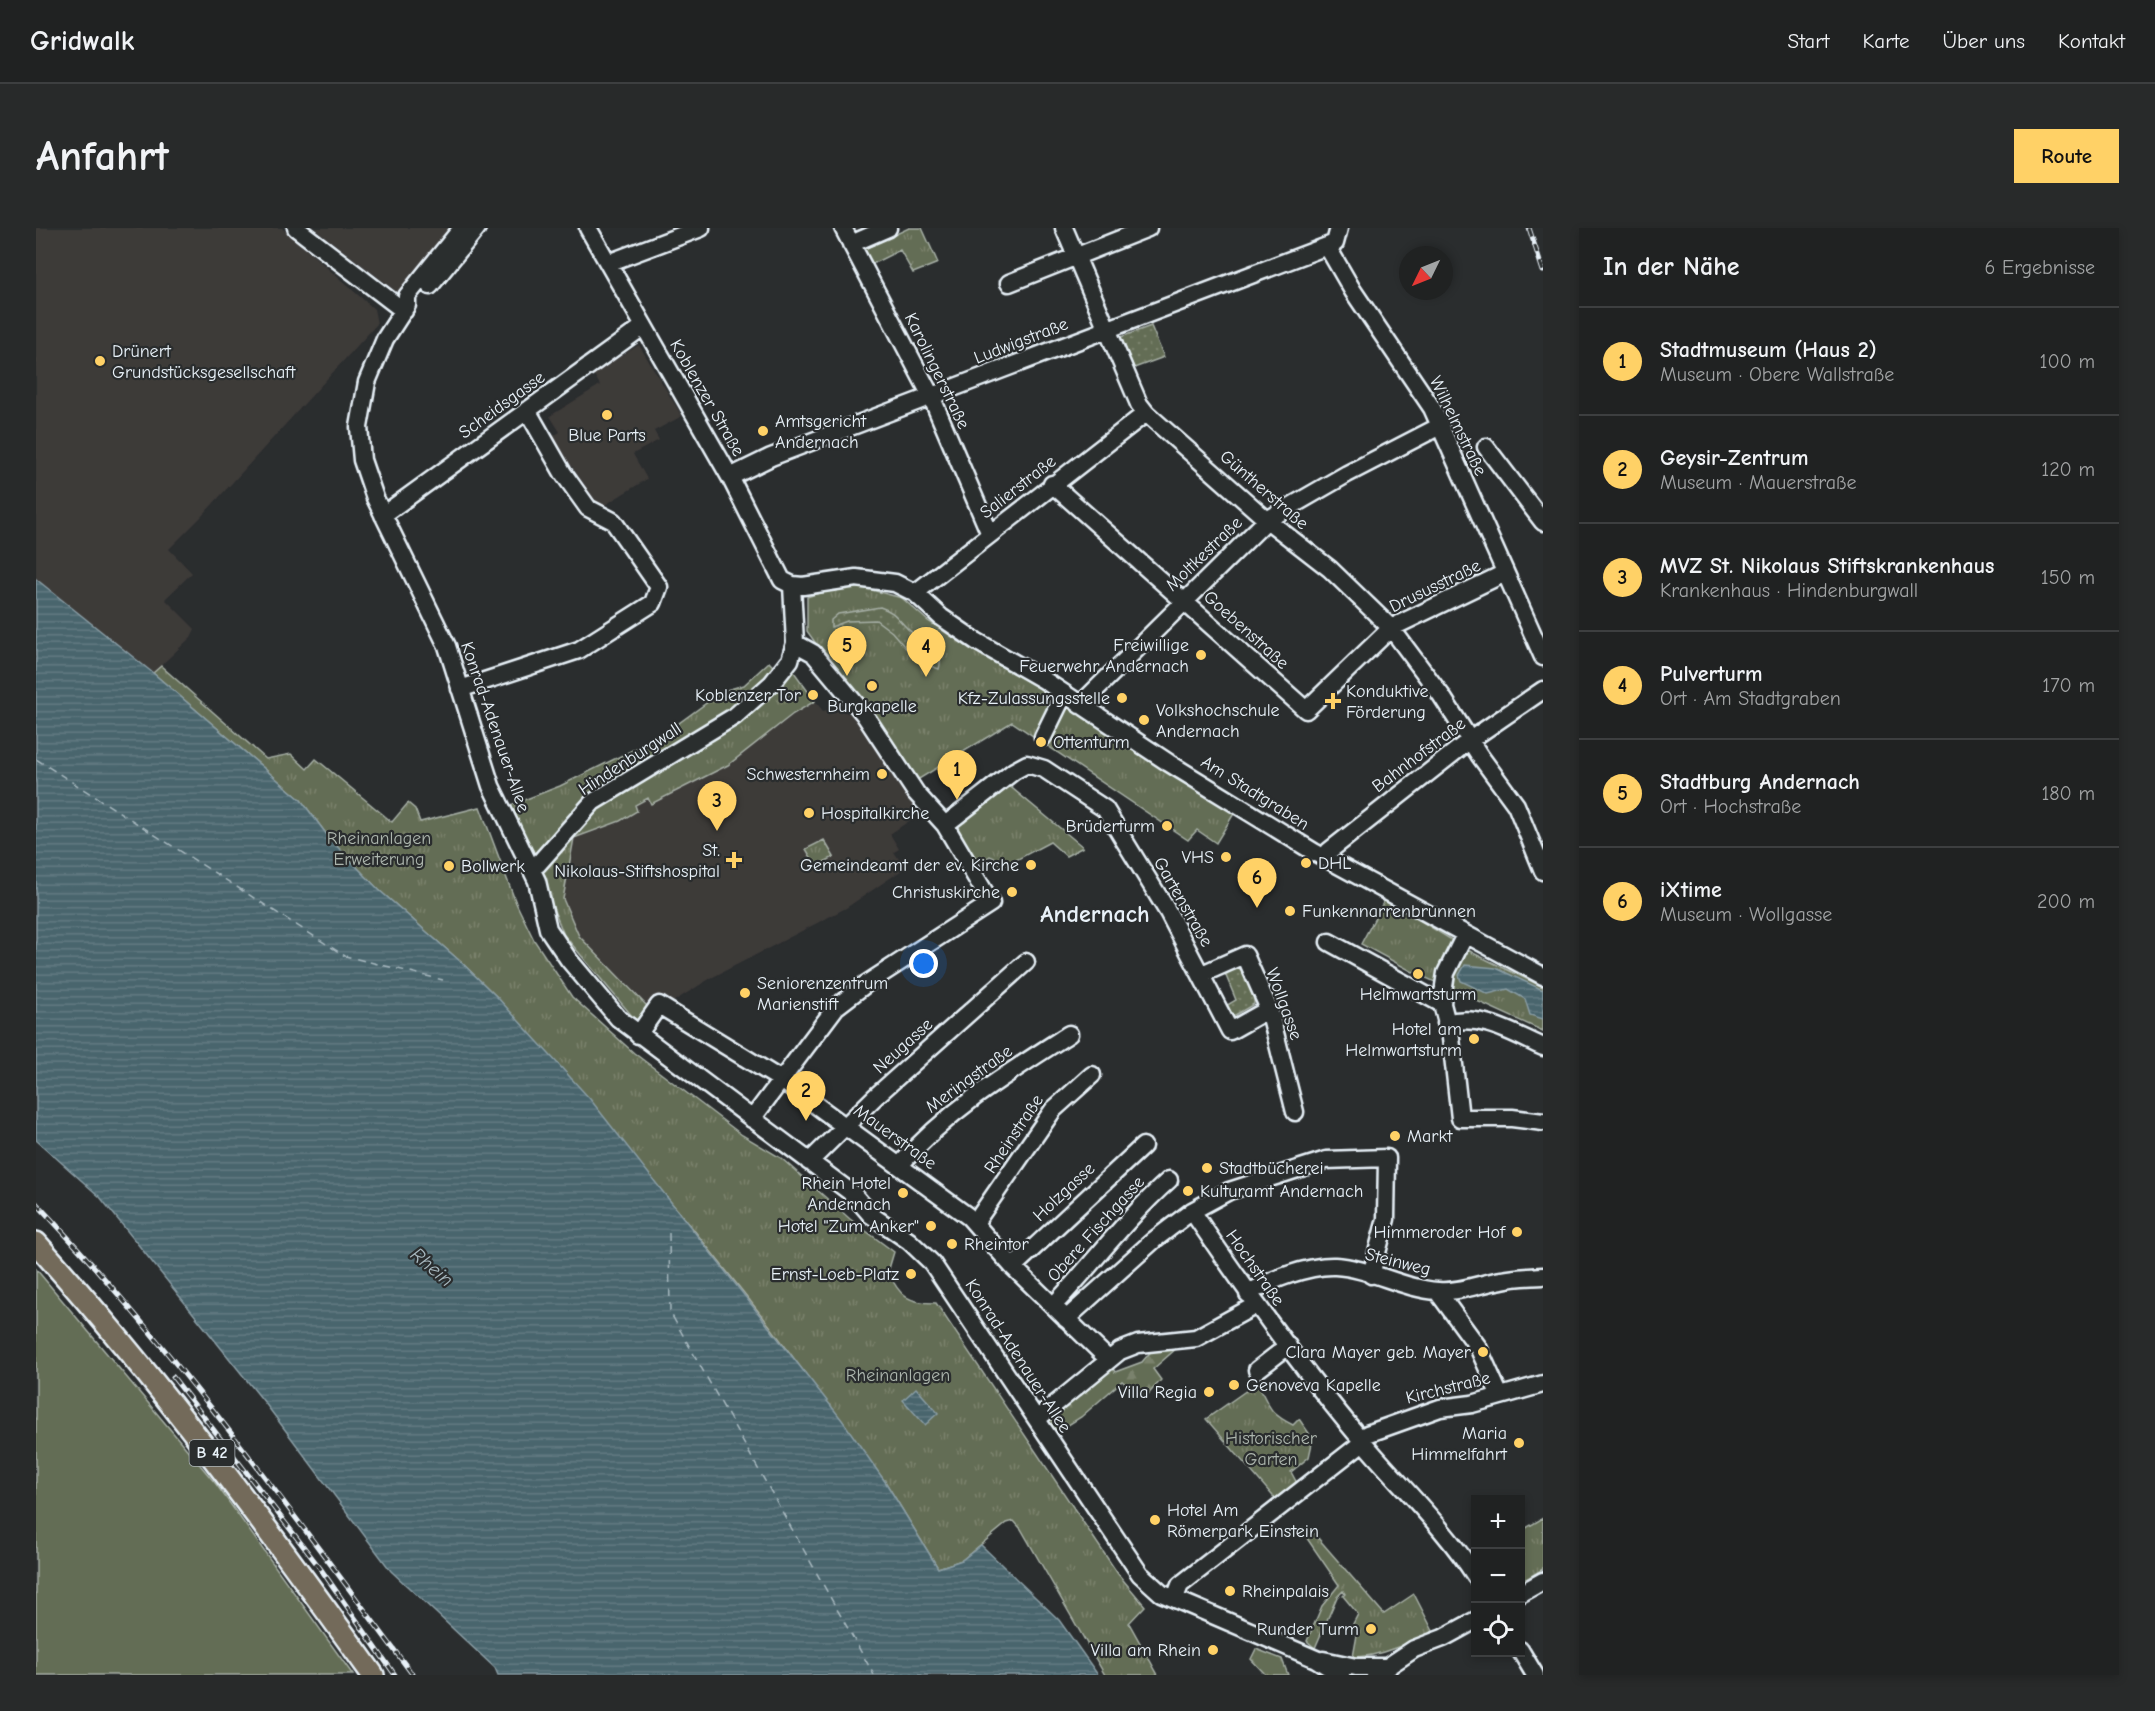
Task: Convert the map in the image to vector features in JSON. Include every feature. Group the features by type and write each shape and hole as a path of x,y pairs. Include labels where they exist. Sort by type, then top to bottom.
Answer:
{"main road":[{"name":"B 42","path":"36,1243 127,1347 209,1449 373,1675"}],"street":[{"path":"296,228 403,312"},
{"name":"Konrad-Adenauer-Allee","path":"462,228 407,296 403,312 375,358 367,382 359,427 362,460 382,514 429,604 447,646 500,807 537,881 548,929 560,948 602,1001 638,1035 853,1194 871,1215 909,1241 932,1263 1140,1574 1161,1593 1345,1671"},
{"name":"Konrad-Adenauer-Allee","path":"403,312 416,302 477,228"},
{"name":"Koblenzer Straße","path":"588,228 730,477 782,580 792,585"},
{"path":"608,263 700,228"},
{"name":"Karolingerstraße","path":"843,228 931,396 990,534"},
{"path":"851,244 888,228"},
{"name":"Güntherstraße","path":"1064,228 1139,404 1146,413 1267,520 1330,569 1391,628 1441,695 1479,756 1516,805 1543,871"},
{"path":"1009,283 1148,228"},
{"path":"1327,246 1335,243 1339,228"},
{"name":"Ludwigstraße","path":"730,477 771,457 1327,246"},
{"name":"Wilhelmstraße","path":"1327,246 1353,291 1412,376 1440,426 1543,657"},
{"name":"Scheidsgasse","path":"382,514 644,326"},
{"path":"460,689 579,650 653,603 658,595 659,587 614,521 588,508 563,472 527,410"},
{"name":"Salierstraße","path":"915,593 1146,413"},
{"name":"Moltkestraße","path":"1080,705 1267,520 1347,474 1440,426"},
{"path":"1486,447 1543,522"},
{"name":"Goebenstraße","path":"1052,484 1306,710"},
{"name":"Drususstraße","path":"1306,710 1391,628 1505,573"},
{"name":"Am Stadtgraben","path":"792,585 856,578 896,584 915,593 941,617 976,641 1064,694 1169,763 1325,858 1543,976"},
{"path":"752,1119 783,1081 824,1020 847,997 991,903 945,825 916,793 864,714 813,653 795,643 792,585"},
{"name":"Hindenburgwall","path":"531,869 593,802 735,716 772,683 790,660 795,643"},
{"name":"Bahnhofstraße","path":"1325,858 1329,851 1363,823 1470,740 1543,690"},
{"path":"945,825 1027,764 1064,694"},
{"name":"Gartenstraße","path":"1027,764 1044,769 1105,808 1202,975 1230,1031 1269,1009"},
{"path":"1465,935 1446,973 1439,996 1451,1038 1460,1118 1512,1118 1543,1122"},
{"path":"1329,942 1439,996 1472,1019 1499,1027 1543,1047"},
{"name":"Wollgasse","path":"1202,975 1245,955 1269,1009 1295,1112"},
{"name":"Neugasse","path":"810,1162 876,1096 1026,962"},
{"name":"Mauerstraße","path":"638,1035 659,1005 783,1081 900,1165 975,1223 1013,1267 1108,1359"},
{"path":"1446,1023 1472,1019"},
{"name":"Meringstraße","path":"900,1165 923,1138 976,1095 1069,1034"},
{"name":"Rheinstraße","path":"975,1223 1053,1110 1092,1075"},
{"name":"Holzgasse","path":"1013,1267 1143,1146"},
{"path":"1066,1319 1154,1240 1192,1211 1229,1191 1326,1160 1387,1158 1386,1218 1371,1275"},
{"name":"Obere Fischgasse","path":"1053,1306 1093,1265 1136,1209 1169,1180"},
{"name":"Hochstraße","path":"1192,1211 1252,1300 1363,1442 1471,1569"},
{"name":"Steinweg","path":"1036,1419 1108,1359 1138,1344 1196,1338 1252,1300 1269,1282 1290,1275 1335,1266 1401,1285 1437,1292 1448,1292 1503,1279 1543,1276"},
{"path":"1437,1292 1478,1347 1500,1396"},
{"path":"1257,1370 1288,1346"},
{"name":"Kirchstraße","path":"1175,1598 1180,1585 1363,1442 1367,1434 1404,1419 1543,1384"},
{"path":"1525,1592 1543,1581"},
{"path":"1375,1675 1414,1649 1443,1638 1471,1623"},
{"path":"1525,1657 1535,1675"},
{"path":"1345,1671 1356,1667 1390,1667"}],"shaded area":[{"path":"36,228 282,228 374,309 377,324 169,549 192,573 165,599 195,629 191,637 153,673 36,579"},
{"path":"314,228 456,228 401,295"},
{"path":"639,345 682,416 654,431 659,440 633,454 647,479 600,508 552,437 560,432 550,416 600,385 593,373"},
{"name":"St. Nikolaus-Stiftshospital","path":"815,701 823,711 835,708 855,716 874,735 925,810 890,834 899,849 894,852 905,868 846,908 711,978 666,1006 648,1007 579,936 563,899 574,838 620,821 635,805 648,798 651,804 728,765 793,714"}],"green space":[{"path":"909,228 922,228 938,263 913,273 900,250 870,265 862,250"},
{"path":"1151,326 1164,357 1134,368 1121,337"},
{"path":"864,588 902,598 928,621 974,651 1054,697 1235,812 1216,843 1197,830 1188,840 1012,722 914,782 807,631 807,597 830,589"},
{"path":"880,607 892,613 911,632 935,648 939,654 939,669 917,661 892,632 876,620 847,621 831,627 831,620 838,614"},
{"path":"769,662 781,675 789,665 815,701 793,714 728,765 651,804 648,798 635,805 637,811 620,821 574,838 563,899 579,936 648,1007 638,1023 564,935 511,805 560,786 661,736 723,691 744,685"},
{"name":"Rheinanlagen","path":"161,666 266,759 291,754 307,769 316,759 392,822 408,803 415,809 420,822 480,807 516,903 534,940 572,997 634,1053 742,1135 781,1158 850,1219 894,1252 888,1272 901,1293 918,1302 936,1303 1118,1574 1145,1606 1129,1623 1158,1675 1105,1675 1021,1529 1014,1521 1007,1523 962,1560 938,1568 886,1483 770,1326 686,1220 497,997 379,890 330,839 301,800 153,673"},
{"path":"1007,784 1083,847 1066,856 1050,842 1001,868 997,859 990,856 984,860 975,857 970,861 950,827"},
{"path":"824,840 834,857 816,866 806,849"},
{"path":"1385,899 1473,953 1543,987 1543,1031 1424,977 1421,969 1413,972 1361,944"},
{"path":"1235,965 1249,982 1254,1004 1230,1018 1224,1007 1236,1000 1224,971"},
{"path":"36,1269 216,1484 353,1675 36,1675"},
{"path":"1159,1342 1178,1347 1153,1369 1161,1380 1144,1399 1122,1381 1081,1417 1054,1434 1046,1421 1112,1367 1115,1372 1142,1362"},
{"name":"Historischer Garten","path":"1257,1383 1267,1403 1278,1416 1293,1425 1299,1419 1313,1439 1309,1457 1291,1472 1298,1485 1278,1502 1206,1419"},
{"path":"1543,1518 1543,1569 1525,1580 1525,1549 1525,1529"},
{"path":"1311,1530 1384,1614 1414,1594 1435,1635 1384,1652 1353,1657 1358,1630 1353,1624 1358,1614 1343,1596 1345,1594 1343,1591 1337,1597 1315,1648 1307,1641 1322,1606 1339,1585 1304,1534"},
{"path":"1256,1649 1282,1659 1288,1675 1266,1675 1251,1659"}],"water":[{"name":"Rhein","path":"36,579 153,673 301,800 330,839 379,890 497,997 590,1099 842,1420 886,1483 938,1568 962,1560 981,1545 1059,1620 1098,1675 498,1675 495,1668 391,1571 265,1403 100,1197 36,1140"},
{"path":"1465,965 1496,968 1543,990 1543,1019 1530,1015 1525,999 1508,989 1488,994 1461,981 1459,975"},
{"path":"916,1388 938,1413 925,1425 903,1400"}],"ferry route":[{"path":"36,759 345,956 443,980"},
{"path":"669,1233 670,1312 874,1675"}],"railway":[{"path":"1529,228 1543,271"},
{"path":"36,1203 87,1259 184,1374 277,1493 413,1675"},
{"path":"173,1377 320,1568 395,1675"}],"place":[{"name":"Drünert Grundstücksgesellschaft","path":"100,361"},
{"name":"Blue Parts","path":"607,415"},
{"name":"Amtsgericht Andernach","path":"763,431"},
{"name":"Freiwillige Feuerwehr Andernach","path":"1201,655"},
{"name":"Stadtburg Andernach","path":"847,676"},
{"name":"Pulverturm","path":"926,677"},
{"name":"Burgkapelle","path":"872,686"},
{"name":"Koblenzer Tor","path":"813,695"},
{"name":"Kfz-Zulassungsstelle","path":"1122,698"},
{"name":"Konduktive Förderung","path":"1333,701"},
{"name":"Volkshochschule Andernach","path":"1144,720"},
{"name":"Ottenturm","path":"1041,742"},
{"name":"Schwesternheim","path":"882,774"},
{"name":"Stadtmuseum (Haus 2)","path":"957,800"},
{"name":"Hospitalkirche","path":"809,813"},
{"name":"Brüderturm","path":"1167,826"},
{"name":"MVZ St. Nikolaus Stiftskrankenhaus","path":"717,831"},
{"name":"VHS","path":"1226,857"},
{"name":"St. Nikolaus-Stiftshospital","path":"734,860"},
{"name":"DHL","path":"1306,863"},
{"name":"Gemeindeamt der ev. Kirche","path":"1031,865"},
{"name":"Bollwerk","path":"449,866"},
{"name":"Christuskirche","path":"1012,892"},
{"name":"iXtime","path":"1257,908"},
{"name":"Funkennarrenbrunnen","path":"1290,911"},
{"name":"Helmwartsturm","path":"1418,974"},
{"name":"Seniorenzentrum Marienstift","path":"745,993"},
{"name":"Hotel am Helmwartsturm","path":"1474,1039"},
{"name":"Geysir-Zentrum","path":"806,1121"},
{"name":"Markt","path":"1395,1136"},
{"name":"Stadtbücherei","path":"1207,1168"},
{"name":"Kulturamt Andernach","path":"1188,1191"},
{"name":"Rhein Hotel Andernach","path":"903,1193"},
{"name":"Hotel \"Zum Anker\"","path":"931,1226"},
{"name":"Himmeroder Hof","path":"1517,1232"},
{"name":"Rheintor","path":"952,1244"},
{"name":"Ernst-Loeb-Platz","path":"911,1274"},
{"name":"Clara Mayer geb. Mayer","path":"1483,1352"},
{"name":"Genoveva Kapelle","path":"1234,1385"},
{"name":"Villa Regia","path":"1209,1392"},
{"name":"Maria Himmelfahrt","path":"1519,1443"},
{"name":"Hotel Am Römerpark Einstein","path":"1155,1520"},
{"name":"Rheinpalais","path":"1230,1591"},
{"name":"Runder Turm","path":"1371,1629"},
{"name":"Villa am Rhein","path":"1213,1650"}],"district":[{"name":"Andernach","path":"1095,914"}],"park label":[{"name":"Rheinanlagen Erweiterung","path":"379,848"}]}
